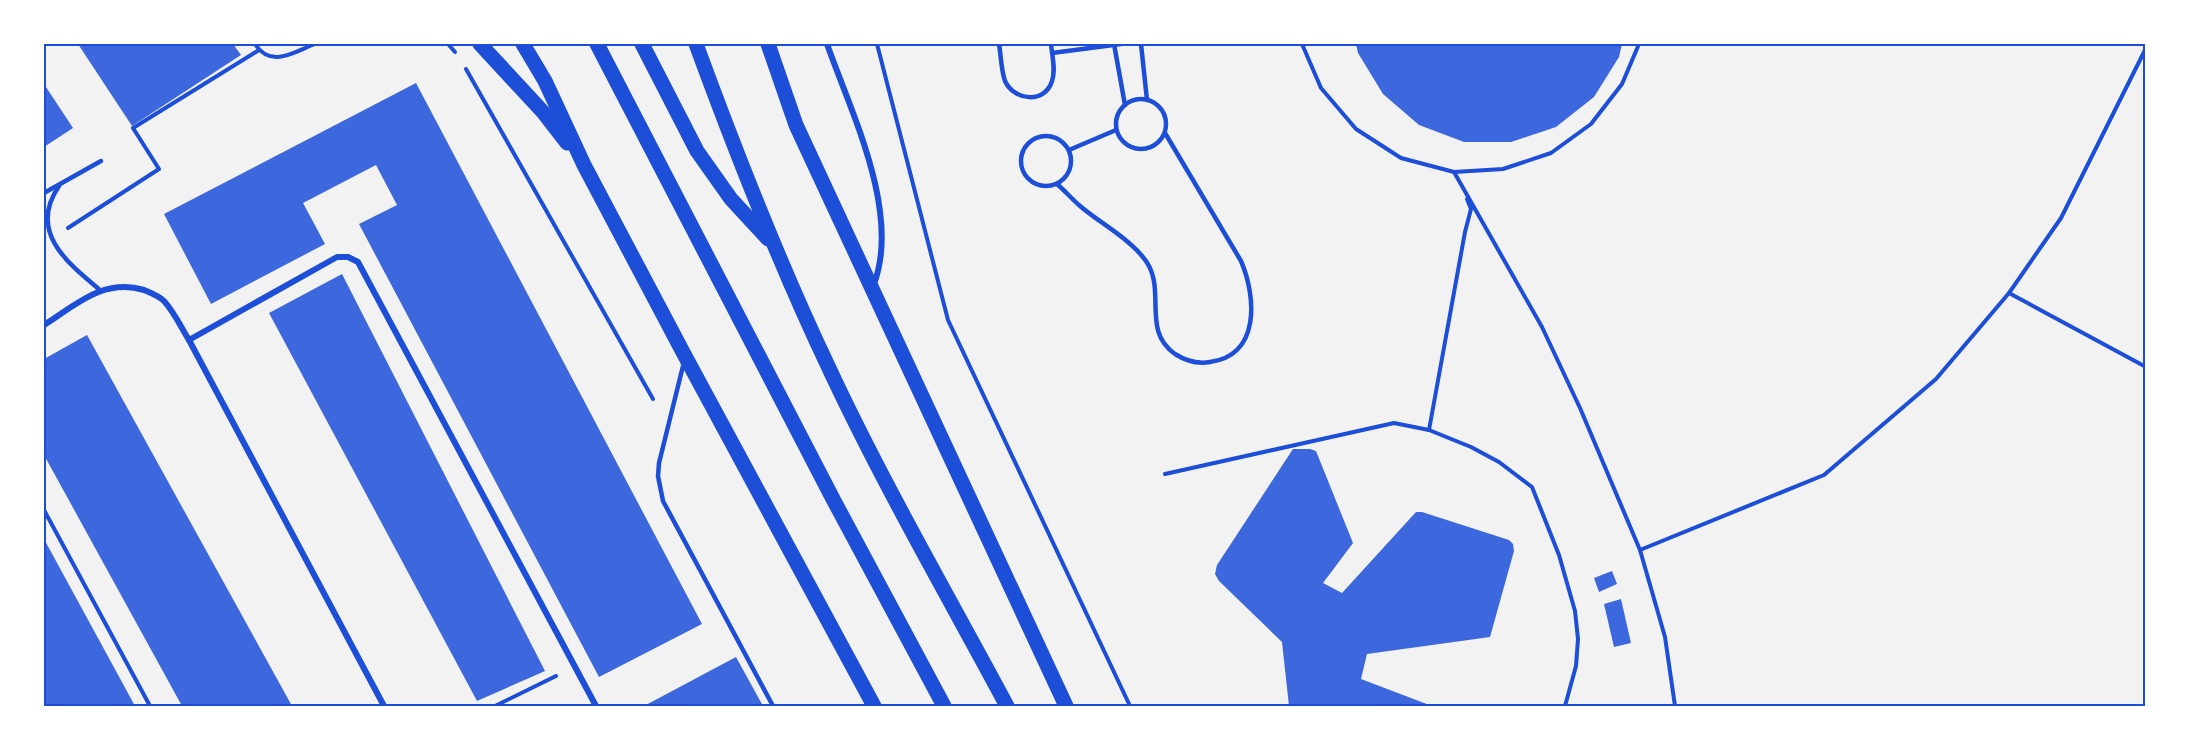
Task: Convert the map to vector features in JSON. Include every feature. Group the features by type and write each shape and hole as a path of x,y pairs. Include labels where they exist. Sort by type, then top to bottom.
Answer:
{"main road":[{"path":"480,44 543,112 584,165"},
{"path":"523,44 545,81 584,165 685,356 874,706"},
{"path":"597,44 833,499 944,706"},
{"path":"642,44 702,159 731,199 772,243"},
{"path":"696,44 772,243 859,429 1007,706"},
{"path":"768,44 796,125 1066,706"}],"street":[{"path":"826,44 858,126 874,184 882,240 880,266 872,291"},
{"path":"189,340 337,257 348,257 358,262 596,706"},
{"path":"44,325 100,290 121,286 150,292 163,300 189,340 384,706"}],"lane":[{"path":"999,44 1005,80 1018,96 1028,98 1047,91 1052,82 1051,44"},
{"path":"1114,44 1125,105"},
{"path":"1052,53 1121,44"},
{"path":"1141,44 1147,100"},
{"path":"1057,184 1130,245 1149,266 1155,289 1155,322 1158,335 1166,346 1187,360 1207,362 1226,357 1244,340 1249,328 1252,304 1248,278 1241,261 1165,133 1165,116 1161,110 1147,100 1131,101 1118,112 1116,130 1126,145 1135,149 1144,149 1160,141 1165,133"},
{"path":"1069,150 1116,130"},
{"path":"1045,136 1055,138 1063,142 1069,150 1072,159 1070,170 1057,184 1038,185 1023,172 1022,153 1035,138 1045,136"},
{"path":"44,193 101,161"},
{"path":"59,186 53,195 47,217 47,228 66,257 100,290"},
{"path":"685,356 658,476 663,501 773,706"}],"path":[{"path":"255,44 265,56 280,57 315,44"},
{"path":"448,44 459,58"},
{"path":"877,44 948,320 1130,706"},
{"path":"1302,44 1321,88 1356,129 1401,158 1454,172 1503,169 1551,153 1591,124 1622,84 1639,44"},
{"path":"1640,550 1824,475 1936,379 2009,293 2061,218 2145,48"},
{"path":"52,238 159,169 133,128 259,50"},
{"path":"463,64 668,426"},
{"path":"1429,430 1465,232 1472,209 1454,172"},
{"path":"1454,172 1542,327 1580,408 1640,550 1665,638 1675,706"},
{"path":"2009,293 2145,367"},
{"path":"1165,474 1394,423 1429,430 1471,447 1499,462 1532,487 1559,555 1575,611 1578,639 1576,666 1565,706"},
{"path":"44,510 150,706"},
{"path":"495,706 575,667"}],"building":[{"path":"78,44 233,44 241,55 132,126"},
{"path":"1356,44 1622,44 1619,57 1594,97 1556,127 1511,142 1464,142 1419,125 1383,94 1358,53"},
{"path":"416,83 702,624 599,677 359,224 397,205 376,165 303,203 325,244 211,304 164,214"},
{"path":"44,84 73,128 44,147"},
{"path":"342,274 545,671 477,701 269,313"},
{"path":"87,335 292,706 182,706 44,455 44,359"},
{"path":"1293,449 1316,451 1353,543 1323,583 1342,593 1416,512 1509,540 1513,544 1514,551 1490,637 1367,654 1361,679 1432,706 1289,706 1282,642 1219,581 1215,574 1217,565"},
{"path":"44,539 135,706 44,706"},
{"path":"1612,571 1617,584 1599,592 1594,578"},
{"path":"1621,599 1631,643 1614,647 1604,604"},
{"path":"736,657 763,706 644,706"}]}
